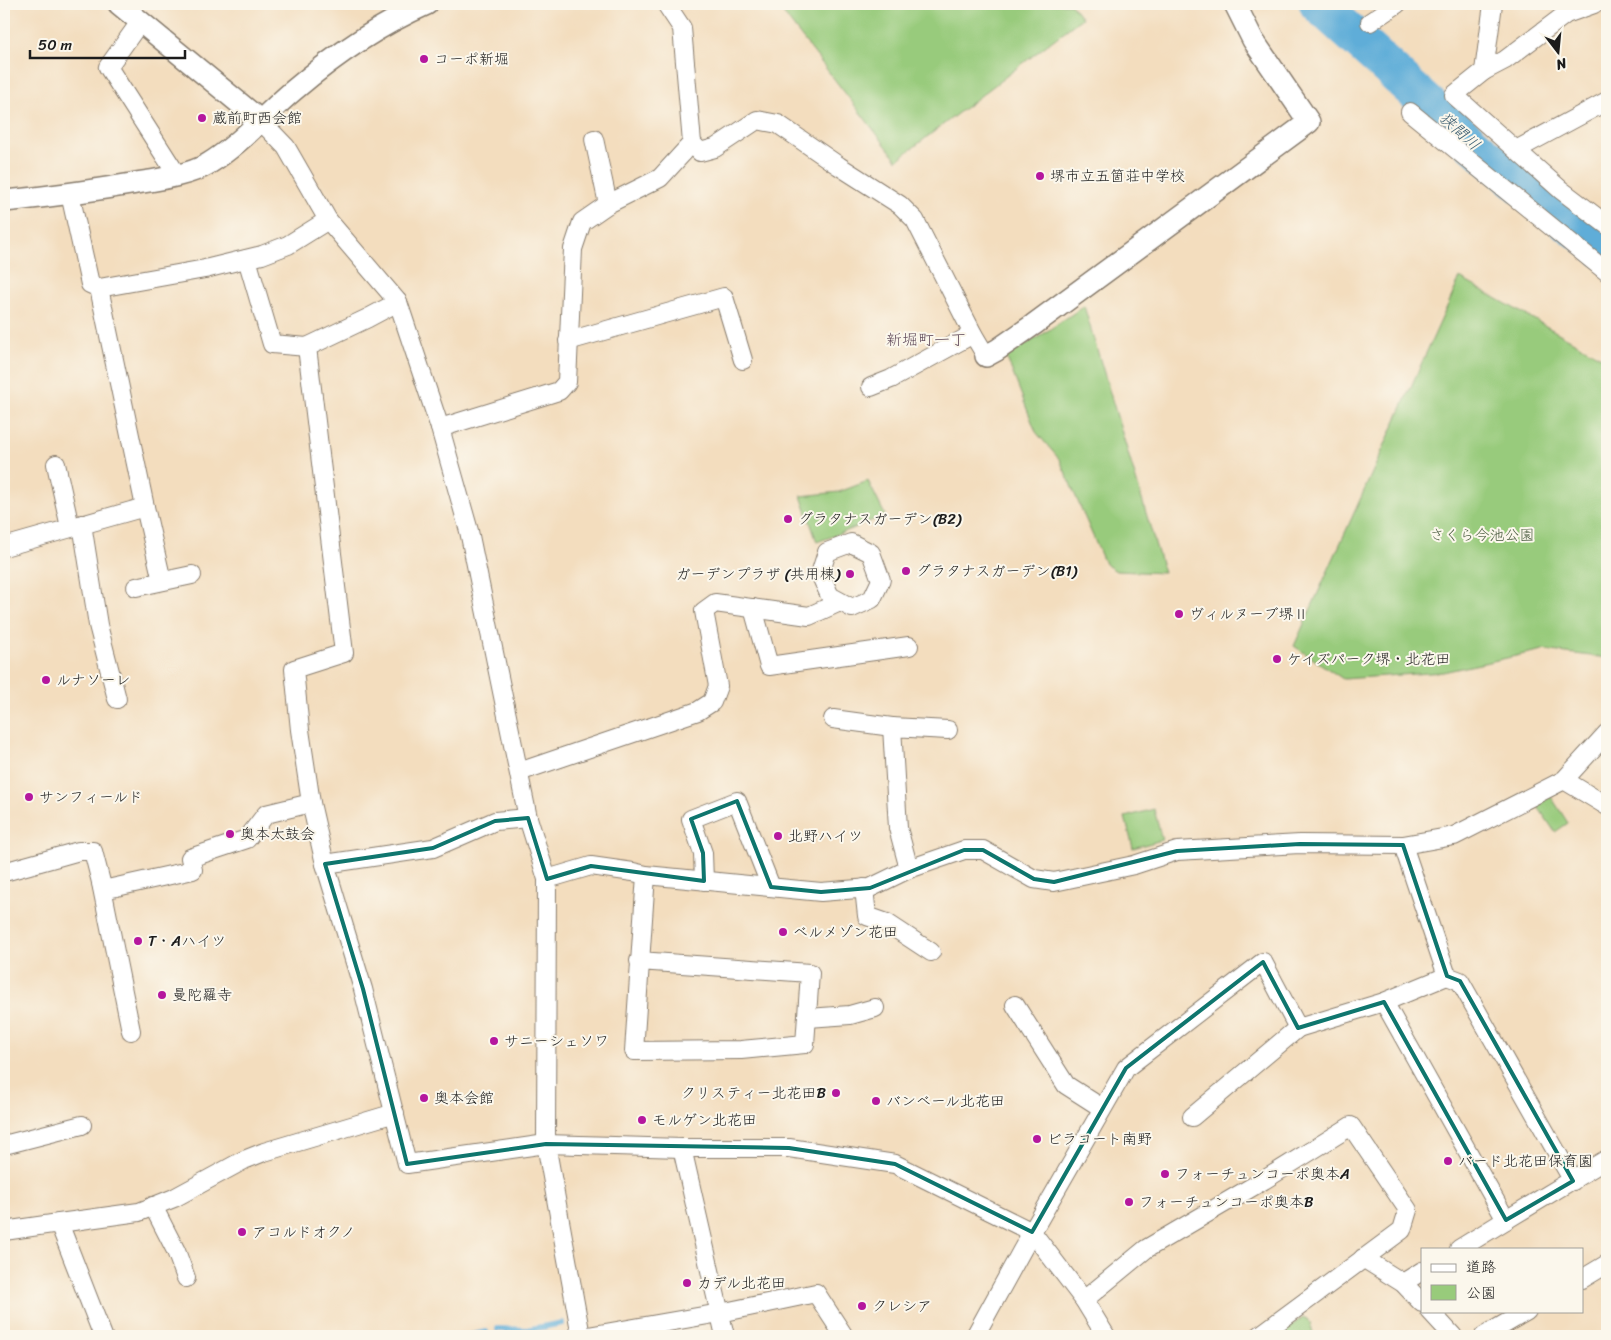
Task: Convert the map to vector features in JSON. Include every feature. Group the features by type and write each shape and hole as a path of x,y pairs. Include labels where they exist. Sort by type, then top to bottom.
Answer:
{"street":[{"path":"119,4 261,121 286,147 328,220 398,302 440,428 469,531 528,818 547,879 546,1144 581,1336"},
{"path":"4,201 70,194 159,179 207,165 261,121 294,90 359,40 403,8 427,4"},
{"path":"666,4 682,28 692,143 700,152 715,148 757,120 778,124 900,205 915,220 986,356 1033,325 1309,122 1253,40 1235,4"},
{"path":"1370,22 1396,4"},
{"path":"1484,71 1493,4"},
{"path":"1594,4 1566,14 1505,60 1484,71 1454,95 1561,190 1607,225"},
{"path":"140,22 108,67 177,175"},
{"path":"1516,150 1607,101"},
{"path":"1410,112 1607,272"},
{"path":"594,139 608,204"},
{"path":"440,428 559,391 567,382 573,249 582,222 608,204 660,178 692,143"},
{"path":"70,194 90,284 99,288 205,269 262,255 288,244 328,220"},
{"path":"247,259 272,344 307,347 398,302"},
{"path":"99,288 162,581"},
{"path":"568,341 724,297 743,360"},
{"path":"871,387 890,379 973,334"},
{"path":"307,347 344,653 294,669 300,730 311,803 325,864 363,988 407,1164 546,1144 682,1148 789,1148 895,1164 1032,1232 1084,1300 1106,1336"},
{"path":"56,464 76,526 117,699"},
{"path":"4,547 145,507"},
{"path":"136,587 192,575"},
{"path":"519,772 698,711 712,702 718,686 704,612 716,603 809,616 840,602"},
{"path":"753,608 769,666 909,646"},
{"path":"833,719 892,727 948,730"},
{"path":"892,727 898,828 909,869"},
{"path":"547,879 591,866 646,875 821,892 870,888 909,869 964,850 983,850 1034,879 1054,882 1134,865 1177,851 1300,844 1403,845 1454,836 1564,780 1607,733"},
{"path":"1564,780 1607,806"},
{"path":"704,880 703,853 691,819 737,801 771,887"},
{"path":"4,872 79,851 93,851 103,890 193,870 190,858 246,838 266,814 311,803"},
{"path":"325,864 434,848 494,821 528,818"},
{"path":"1403,845 1448,976"},
{"path":"639,962 810,973 805,1044 741,1050 634,1051 639,962 646,875"},
{"path":"101,883 131,1031"},
{"path":"864,888 868,916 887,923 931,952"},
{"path":"978,1336 976,1334 1032,1232 1126,1068 1263,962 1298,1028"},
{"path":"1192,1116 1298,1028 1384,1002 1448,976 1460,981 1573,1180"},
{"path":"1384,1002 1506,1220"},
{"path":"1015,1006 1066,1085 1102,1108"},
{"path":"808,1018 850,1015 875,1008"},
{"path":"4,1231 139,1212 174,1198 244,1160 264,1152 395,1113"},
{"path":"4,1145 82,1125"},
{"path":"1084,1300 1146,1250 1350,1126 1408,1210 1402,1230 1258,1336"},
{"path":"682,1148 725,1336"},
{"path":"1461,1248 1607,1159"},
{"path":"153,1206 176,1251 186,1278"},
{"path":"59,1223 103,1336"},
{"path":"1363,1258 1403,1283 1421,1302"},
{"path":"1584,1278 1607,1264"},
{"path":"1403,1283 1421,1272"},
{"path":"588,1336 816,1293 844,1336"},
{"path":"1431,1312 1453,1336"},
{"path":"1484,1336 1525,1312"}],"highlighted area":[{"path":"737,801 771,887 821,892 870,888 964,850 983,850 1034,879 1054,882 1177,851 1300,844 1403,845 1447,976 1460,981 1573,1181 1506,1220 1384,1002 1298,1028 1263,962 1126,1068 1032,1232 895,1164 789,1148 546,1144 407,1164 363,989 325,864 433,848 495,821 528,818 547,879 591,866 704,881 703,853 691,819"}],"green space":[{"path":"776,4 1071,4 1082,18 897,160"},
{"name":"さくら今池公園","path":"1460,278 1601,357 1607,353 1607,658 1543,650 1443,672 1343,679 1294,646"},
{"path":"1084,306 1164,573 1116,571 1105,564 1060,460 1036,432 1006,356 1040,336"},
{"path":"868,481 885,515 817,542 801,496 839,492"},
{"path":"1550,795 1568,823 1555,832 1534,801"},
{"path":"1154,809 1162,840 1133,848 1125,817"},
{"path":"1303,1317 1309,1320 1314,1336 1278,1336"}],"waterway":[{"name":"狭間川","path":"1318,4 1495,163 1569,224 1607,252"},
{"path":"498,1329 527,1330 562,1323"},
{"path":"469,1336 486,1332"}],"place":[{"name":"コーポ新堀","path":"424,59"},
{"name":"蔵前町西会館","path":"202,118"},
{"name":"堺市立五箇荘中学校","path":"1040,176"},
{"name":"グラタナスガーデン(B2)","path":"788,519"},
{"name":"グラタナスガーデン(B1)","path":"906,571"},
{"name":"ガーデンプラザ (共用棟)","path":"850,574"},
{"name":"ヴィルヌーブ堺Ⅱ","path":"1179,614"},
{"name":"ケイズパーク堺・北花田","path":"1277,659"},
{"name":"ルナソーレ","path":"46,680"},
{"name":"サンフィールド","path":"29,797"},
{"name":"奥本太鼓会","path":"230,834"},
{"name":"北野ハイツ","path":"778,836"},
{"name":"ベルメゾン花田","path":"783,932"},
{"name":"T・Aハイツ","path":"138,941"},
{"name":"曼陀羅寺","path":"162,995"},
{"name":"サニーシェソワ","path":"494,1041"},
{"name":"クリスティー北花田B","path":"836,1093"},
{"name":"奥本会館","path":"424,1098"},
{"name":"バンベール北花田","path":"876,1101"},
{"name":"モルゲン北花田","path":"642,1120"},
{"name":"ビラコート南野","path":"1037,1139"},
{"name":"バード北花田保育園","path":"1448,1161"},
{"name":"フォーチュンコーポ奥本A","path":"1165,1174"},
{"name":"フォーチュンコーポ奥本B","path":"1129,1202"},
{"name":"アコルドオクノ","path":"242,1232"},
{"name":"カデル北花田","path":"687,1283"},
{"name":"クレシア","path":"862,1306"}],"district":[{"name":"新堀町一丁","path":"926,339"}]}
